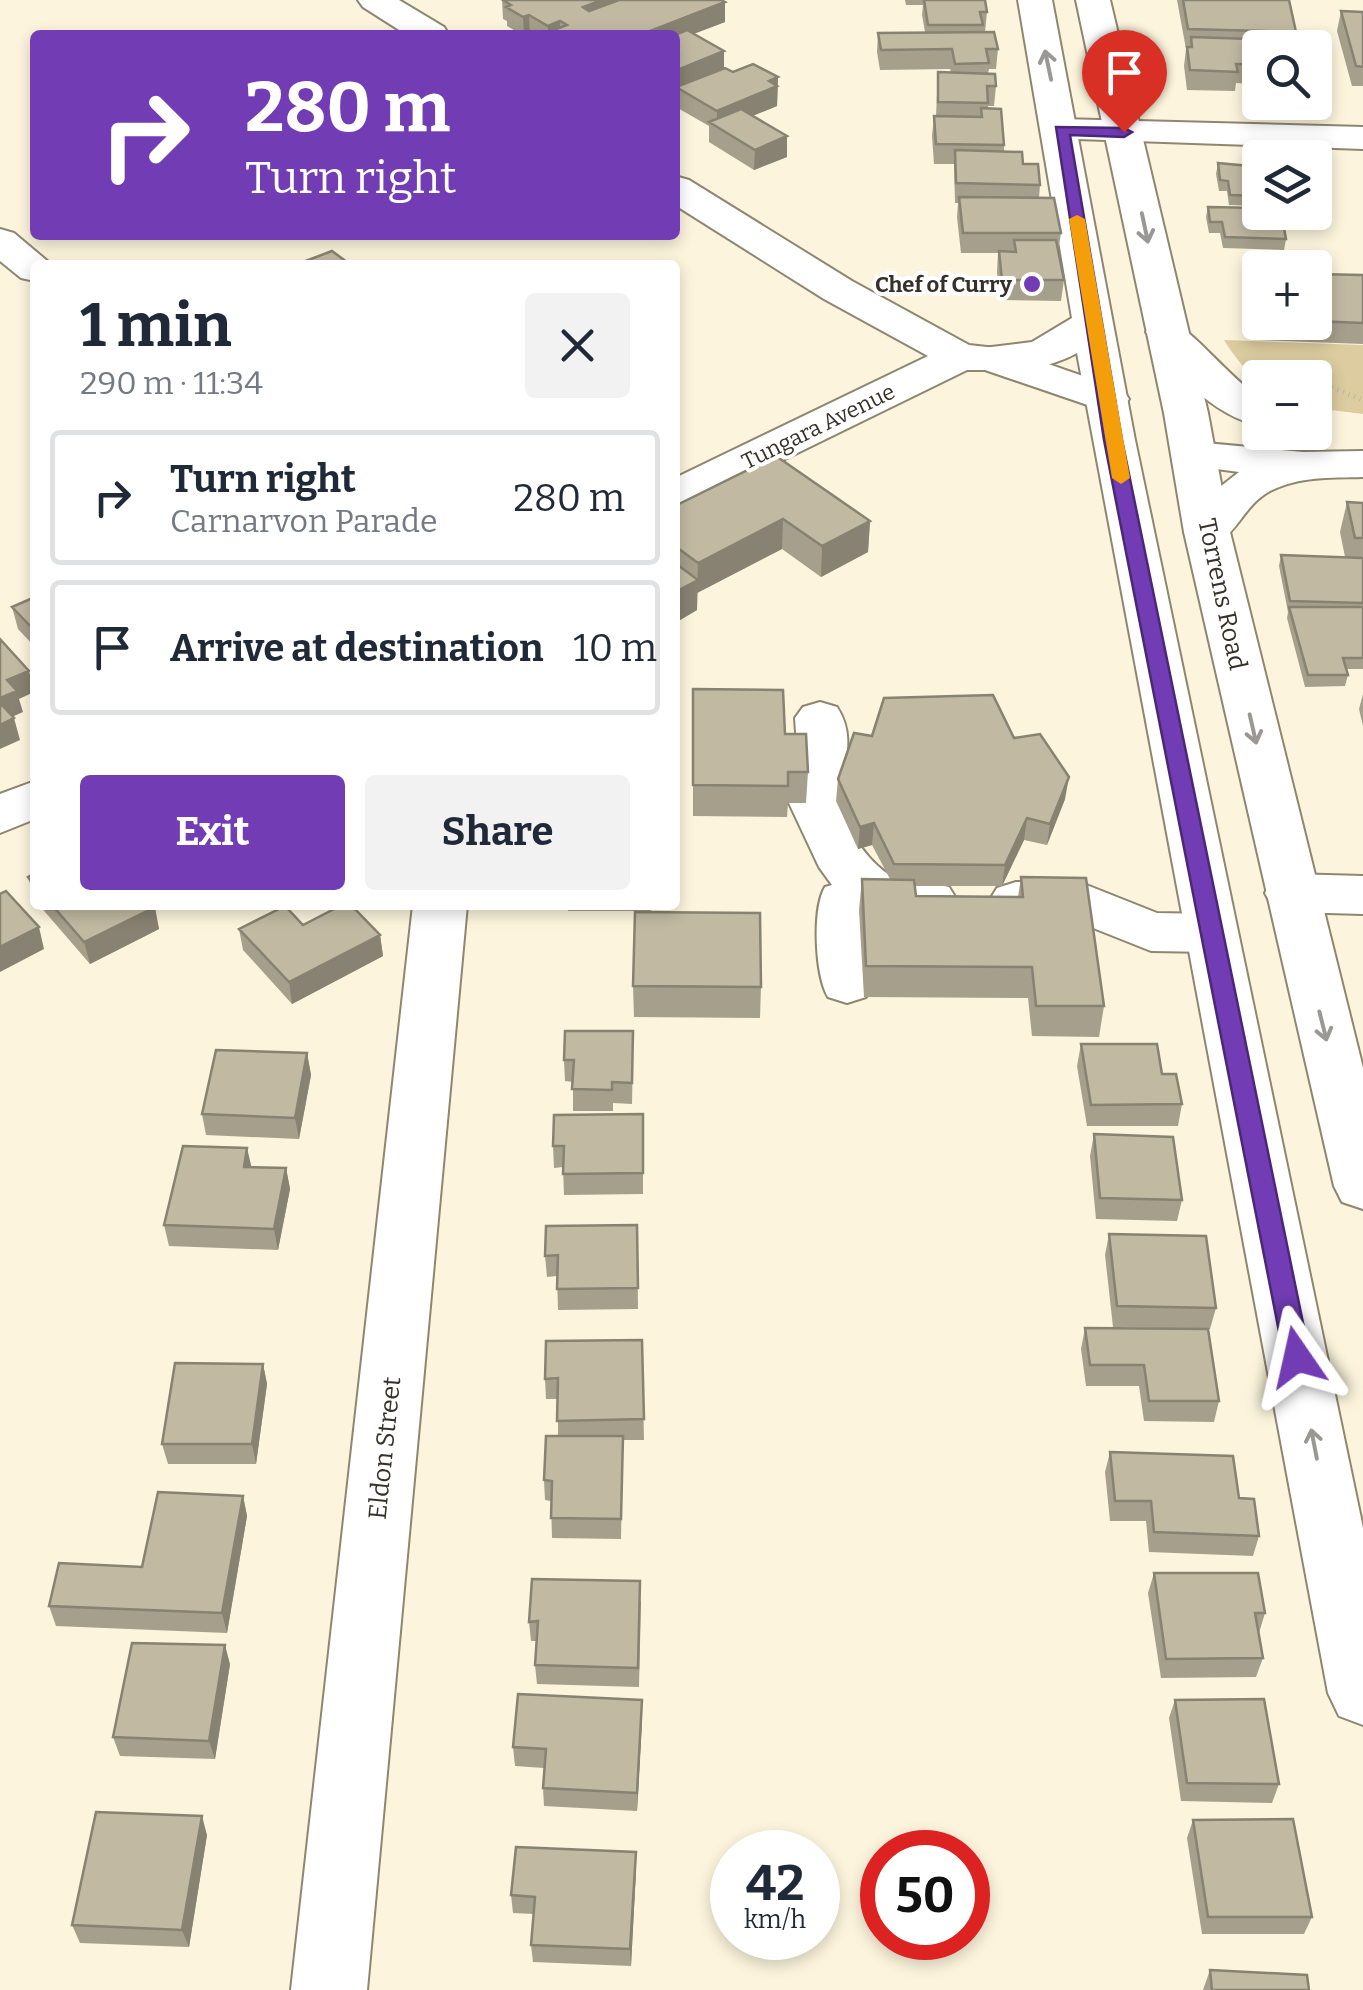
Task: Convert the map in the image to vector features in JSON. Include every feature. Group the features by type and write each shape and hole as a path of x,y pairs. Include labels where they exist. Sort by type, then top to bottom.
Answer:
{"main road":[{"path":"375,0 423,30"},
{"path":"1035,0 1062,130 1111,420 1211,933 1348,1540 1363,1693"},
{"name":"Torrens Road","path":"1093,0 1191,434 1207,532 1363,1186"},
{"path":"1062,130 1363,138"},
{"path":"680,191 838,290 975,358 1038,357 1065,346 1094,321"},
{"path":"0,241 30,265"},
{"path":"1167,332 1205,378 1242,407"},
{"path":"975,358 972,373 1111,420 1191,434 1242,438"},
{"name":"Tungara Avenue","path":"680,493 975,358"},
{"path":"1191,434 1242,429"},
{"path":"1332,442 1363,442"},
{"path":"1207,532 1228,500 1294,450"},
{"path":"1326,450 1363,464"},
{"path":"820,718 822,761 815,802 845,868 887,900"},
{"path":"0,815 30,800"},
{"path":"1291,893 1363,895"},
{"path":"847,983 844,900 1078,901 1151,932 1211,933"},
{"name":"Eldon Street","path":"329,1990 439,910"}],"path":[{"path":"1332,388 1363,400"}],"shaded area":[{"path":"1224,340 1363,345 1363,414 1332,410 1332,360 1242,360 1242,365"}],"building":[{"path":"503,0 602,0 583,7 589,11 619,0 725,2 653,30 554,30 567,25 560,21 548,26 506,7 511,5"},
{"path":"924,0 985,0 987,12 980,12 983,25 928,25"},
{"path":"1183,0 1289,0 1296,30 1242,30 1188,29"},
{"path":"1341,11 1363,12 1363,67 1356,66"},
{"path":"687,30 724,51 680,69 680,33"},
{"path":"994,32 998,49 986,49 989,63 955,64 952,49 881,50 878,33"},
{"path":"1191,37 1242,39 1242,64 1236,64 1238,72 1190,70 1187,47 1192,47"},
{"path":"753,64 778,77 769,81 777,86 717,111 680,89 680,85 725,68 733,72"},
{"path":"938,72 995,74 996,86 987,86 988,103 938,102"},
{"path":"981,108 1001,109 1004,145 936,144 934,116 982,117"},
{"path":"741,109 787,136 755,150 709,122"},
{"path":"955,150 1022,152 1023,164 1038,164 1040,185 956,183"},
{"path":"1218,163 1242,165 1242,195 1230,195 1228,181 1220,180"},
{"path":"959,197 1054,198 1061,233 963,233"},
{"path":"1208,207 1242,208 1242,230 1284,230 1286,239 1225,237 1222,222 1210,222"},
{"path":"1014,240 1056,240 1064,280 1002,280 999,251 1016,252"},
{"path":"332,251 344,260 308,260"},
{"path":"1332,274 1363,275 1363,323 1332,322"},
{"path":"776,456 870,521 822,546 783,519 698,563 680,550 680,504"},
{"path":"1347,502 1363,503 1363,538 1355,538"},
{"path":"1281,555 1363,558 1363,603 1290,601"},
{"path":"680,567 698,580 680,589"},
{"path":"30,599 30,626 12,607"},
{"path":"1289,607 1363,607 1363,658 1343,658 1348,675 1308,675"},
{"path":"0,639 29,671 7,680 17,691 0,698"},
{"path":"693,689 783,690 785,734 806,734 808,772 788,772 788,786 693,785"},
{"path":"993,695 1014,738 1040,734 1069,777 1050,824 1027,818 1005,865 894,864 874,823 860,827 838,779 854,733 872,736 884,698"},
{"path":"0,703 14,718 0,725"},
{"path":"1021,877 1086,878 1104,1006 1036,1006 1032,967 866,966 862,879 914,880 916,896 1023,897"},
{"path":"6,891 39,927 0,947 0,894"},
{"path":"56,910 149,910 84,942"},
{"path":"277,910 289,910 303,925 332,910 356,910 380,935 289,982 239,929"},
{"path":"635,912 760,913 761,987 633,986"},
{"path":"565,1031 633,1031 632,1083 612,1082 612,1090 572,1089 574,1060 564,1060"},
{"path":"1081,1044 1157,1044 1162,1074 1176,1074 1182,1104 1091,1105"},
{"path":"216,1050 307,1053 295,1118 202,1114"},
{"path":"643,1114 643,1173 563,1174 564,1146 553,1146 554,1115"},
{"path":"1094,1134 1173,1137 1182,1200 1100,1198"},
{"path":"183,1146 247,1148 244,1167 286,1168 274,1229 164,1225"},
{"path":"637,1225 638,1288 557,1289 558,1255 545,1256 546,1226"},
{"path":"1109,1234 1206,1236 1216,1308 1117,1306"},
{"path":"1085,1328 1208,1329 1219,1401 1149,1401 1144,1365 1090,1365"},
{"path":"642,1340 644,1419 557,1421 558,1378 545,1379 546,1341"},
{"path":"175,1363 263,1364 252,1444 162,1444"},
{"path":"546,1436 623,1436 621,1519 551,1518 552,1481 544,1480"},
{"path":"1110,1452 1233,1456 1239,1498 1254,1499 1259,1536 1154,1532 1151,1501 1115,1501"},
{"path":"158,1492 243,1496 222,1613 49,1606 59,1563 142,1567"},
{"path":"1154,1573 1258,1573 1265,1613 1255,1613 1263,1658 1166,1659"},
{"path":"532,1579 640,1581 638,1668 535,1665 538,1621 529,1622"},
{"path":"132,1643 225,1645 209,1741 113,1737"},
{"path":"518,1694 642,1700 637,1793 543,1788 546,1749 513,1747"},
{"path":"1264,1699 1279,1784 1187,1783 1175,1700"},
{"path":"96,1812 202,1816 182,1930 72,1925"},
{"path":"1293,1819 1312,1917 1208,1917 1193,1820"},
{"path":"516,1847 636,1852 630,1949 531,1945 535,1897 511,1895"},
{"path":"1210,1970 1307,1975 1309,1990 1212,1990"}],"slow traffic":[{"path":"1077,219 1121,478"}],"place":[{"name":"Chef of Curry","path":"1032,284"}],"route":[{"path":"1124,132 1062,130 1113,440 1297,1357"}]}
